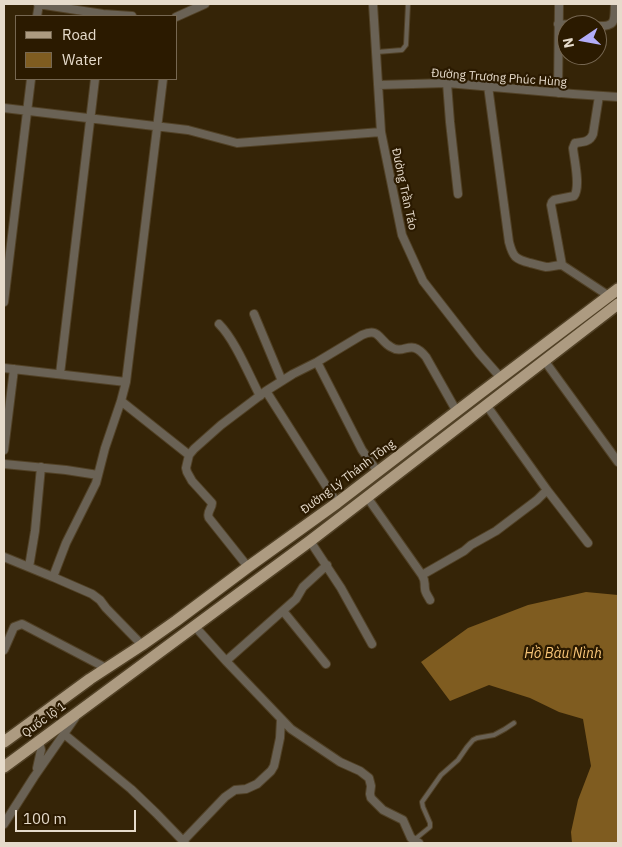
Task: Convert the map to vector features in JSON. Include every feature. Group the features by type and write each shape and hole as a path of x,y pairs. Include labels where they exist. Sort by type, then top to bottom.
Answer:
{"main road":[{"name":"Đường Lý Thánh Tông","path":"90,679 142,645 337,503 613,293"},
{"path":"310,541 618,304"},
{"path":"478,395 487,406"},
{"name":"Quốc lộ 1","path":"4,767 310,541"},
{"name":"Quốc lộ 1","path":"5,740 90,679"}],"street":[{"path":"39,4 103,15"},
{"path":"178,16 205,4"},
{"name":"Đường Trần Táo","path":"373,4 381,132 402,236 423,281 501,378"},
{"path":"607,26 614,21 615,4"},
{"path":"558,65 558,93"},
{"path":"4,302 31,80"},
{"path":"60,374 95,80"},
{"path":"53,577 66,543 95,487 126,382 162,80"},
{"path":"447,82 458,194"},
{"name":"Đường Trương Phúc Hùng","path":"378,86 447,82 618,97"},
{"path":"488,86 511,251 514,256 518,260 548,267 562,265 613,293"},
{"path":"562,265 551,205 554,200 576,194 577,184 573,148 575,143 592,138 599,96"},
{"path":"4,108 188,130 237,143 381,132"},
{"path":"254,314 282,381"},
{"path":"219,324 337,503"},
{"path":"248,567 209,518 208,512 212,503 192,481 186,468 189,455 194,449 221,425 263,393 362,335 374,332 391,348 397,350 413,347 421,351 457,412"},
{"path":"544,360 618,462"},
{"path":"317,362 362,450 378,472"},
{"path":"4,368 126,382"},
{"path":"4,450 14,369"},
{"path":"121,401 189,455"},
{"path":"487,406 547,490 588,543"},
{"path":"4,464 98,475"},
{"path":"29,567 35,531 41,467"},
{"path":"422,575 496,531 516,517 547,490"},
{"path":"367,497 426,581 425,589 430,600"},
{"path":"310,541 341,588 372,644"},
{"path":"4,557 86,591 100,600 142,645"},
{"path":"226,662 296,599 303,587 327,565"},
{"path":"283,611 326,664"},
{"path":"4,650 14,627 22,624 106,668"},
{"path":"199,631 226,662 291,729 340,762 360,771 369,778 371,798 383,810 403,820 411,838 417,841"},
{"path":"4,824 79,712"},
{"path":"64,734 131,789 184,842 225,796 235,790 246,789 257,784 271,771 274,766 280,738 281,719"},
{"path":"34,777 42,750 39,742"}],"lane":[{"path":"377,52 402,50 405,48 408,4"},
{"path":"417,841 430,827 422,802 441,775 458,760 473,740 494,735 514,723"}],"water":[{"name":"Hồ Bàu Nình","path":"586,592 618,595 618,843 572,843 571,832 578,800 591,766 583,719 559,712 530,698 489,685 450,701 421,662 468,628 528,605"}]}
